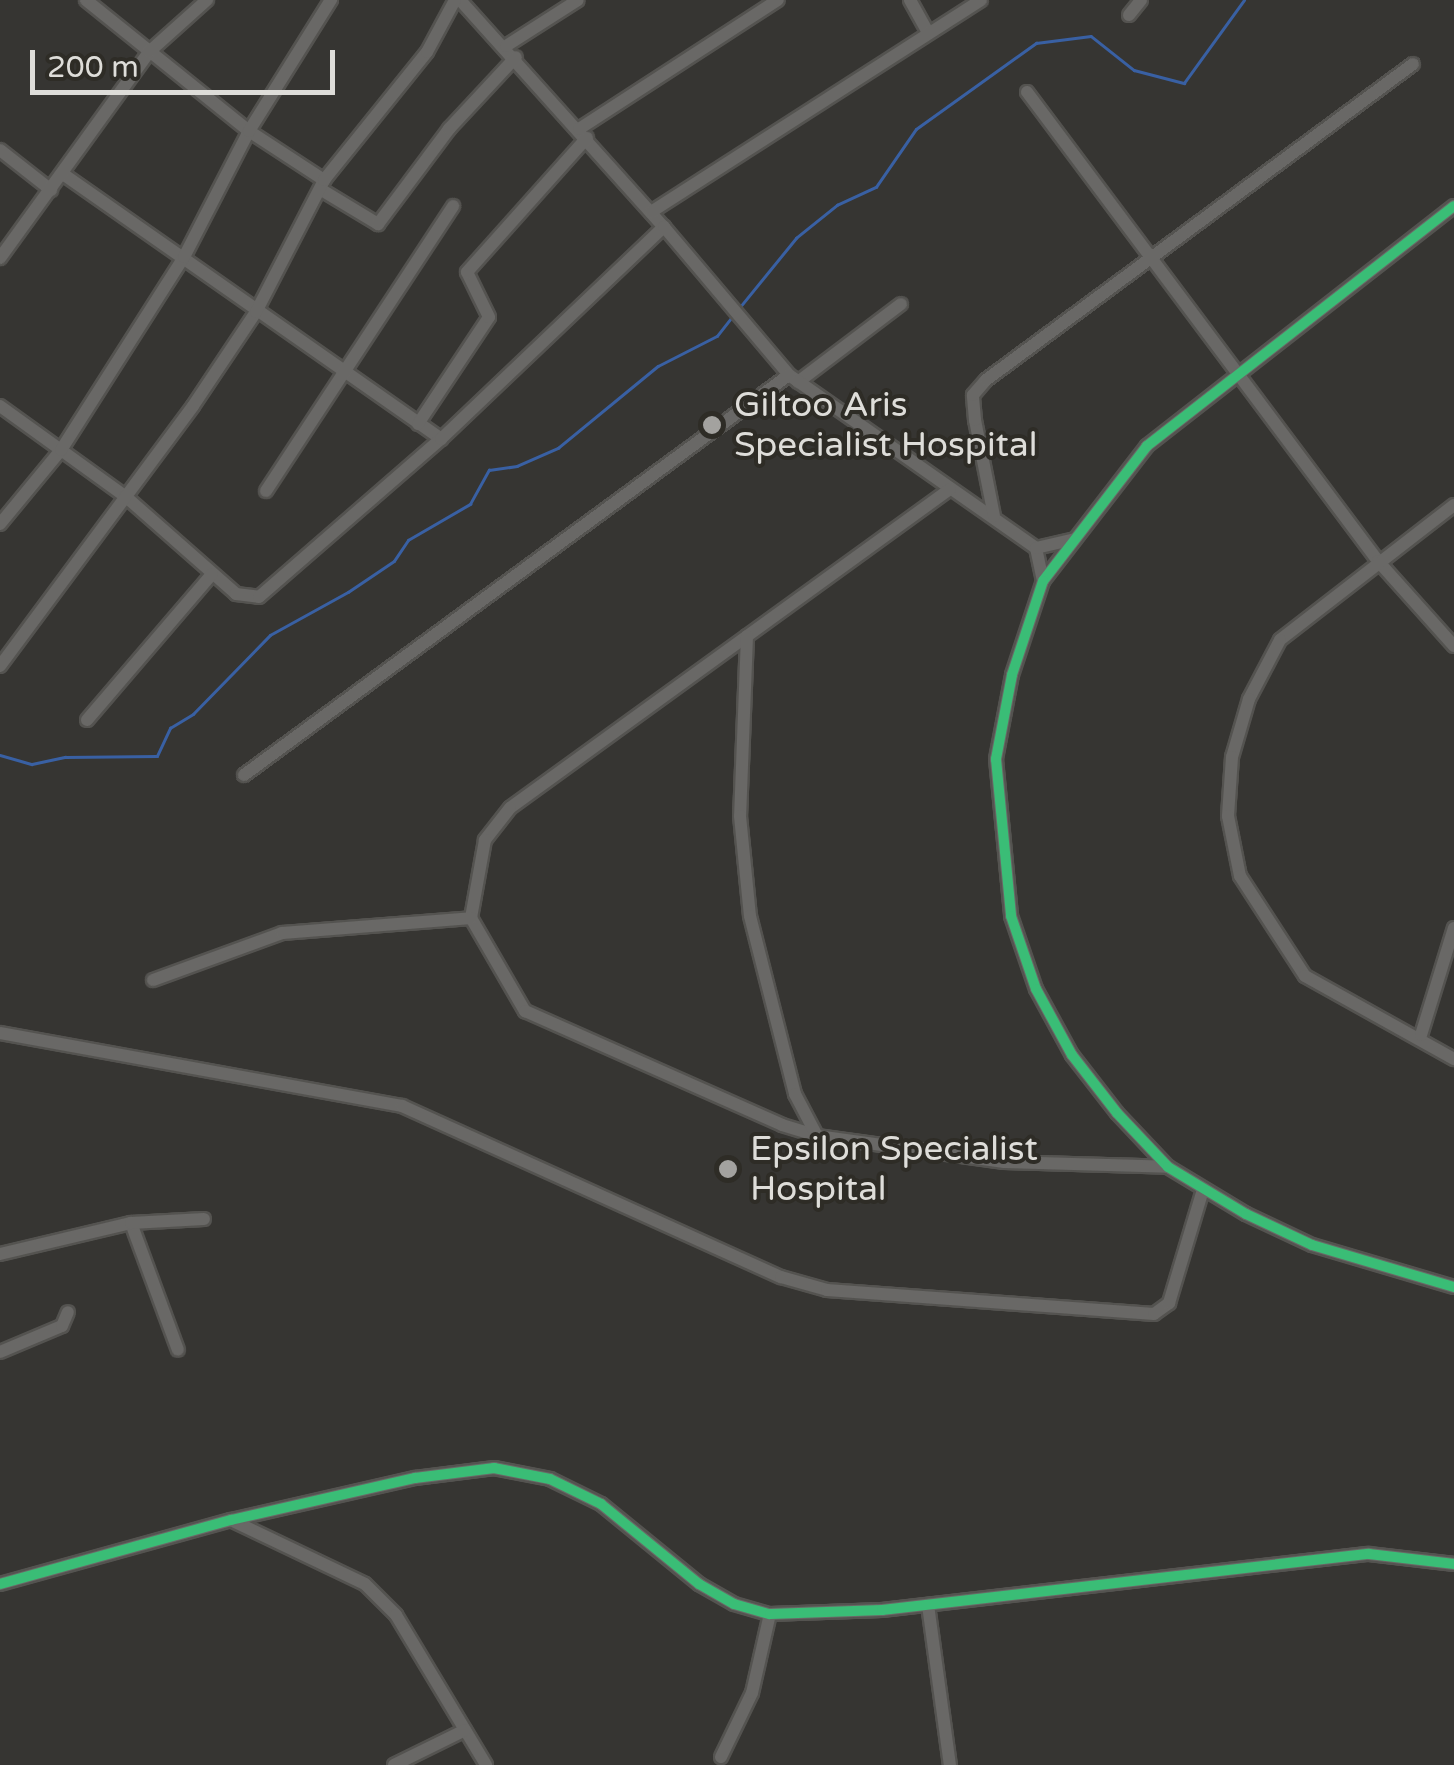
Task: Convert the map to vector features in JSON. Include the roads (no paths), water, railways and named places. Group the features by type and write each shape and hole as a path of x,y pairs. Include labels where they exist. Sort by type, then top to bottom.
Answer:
{"street":[{"path":"86,0 248,131 378,224 511,52 578,0"},
{"path":"0,258 149,52 207,0"},
{"path":"0,524 62,450 184,257 248,131 331,0"},
{"path":"0,666 256,312 322,185 427,52 457,0 511,52 794,379 1036,548 1044,581"},
{"path":"418,424 490,316 468,272 583,134 778,0"},
{"path":"910,0 928,32"},
{"path":"651,212 981,0"},
{"path":"1129,15 1141,0"},
{"path":"994,516 974,395 1152,255 1413,64"},
{"path":"1027,92 1378,562 1454,646"},
{"path":"0,150 51,190"},
{"path":"63,174 441,439"},
{"path":"266,492 348,374 453,206"},
{"path":"1454,206 1147,446 1044,581 1012,675 996,759 1012,916 1036,988 1072,1055 1168,1167 1203,1190 1312,1245 1454,1287"},
{"path":"0,406 125,496 212,574 248,600 259,597 441,439 664,227"},
{"path":"244,775 901,304"},
{"path":"971,502 986,475"},
{"path":"950,489 510,808 485,840 472,918 525,1012 782,1124 817,1136 1004,1162 1168,1167"},
{"path":"1454,505 1280,640 1248,699 1232,757 1228,816 1240,876 1306,976 1366,1013 1421,1035 1454,1058"},
{"path":"1036,548 1074,538"},
{"path":"87,720 212,574"},
{"path":"747,636 740,816 750,916 795,1094 817,1136"},
{"path":"153,980 282,933 472,918"},
{"path":"1421,1035 1454,928"},
{"path":"0,1033 402,1106 781,1276 827,1290 1154,1314 1169,1304 1203,1190"},
{"path":"782,1124 795,1094"},
{"path":"0,1254 131,1222 204,1219"},
{"path":"131,1222 178,1350"},
{"path":"0,1352 62,1326 68,1312"},
{"path":"0,1584 231,1520 416,1478 494,1468 550,1479 601,1504 699,1584 734,1604 770,1614 928,1605 1369,1554 1454,1564"},
{"path":"231,1520 365,1584 396,1615 486,1765"},
{"path":"928,1605 950,1765"},
{"path":"721,1758 752,1693 770,1614"},
{"path":"394,1765 465,1730"}],"waterway":[{"path":"740,307 796,238 837,205 876,187 916,129 1036,43 1091,36 1134,70 1184,83 1244,0"},
{"path":"0,755 32,764 65,757 157,756 170,728 193,714 270,635 348,592 394,561 408,540 470,504 489,470 517,466 558,448 658,366 717,336 732,317"}],"place":[{"name":"Giltoo Aris Specialist Hospital","path":"712,425"},
{"name":"Epsilon Specialist Hospital","path":"728,1169"}]}
